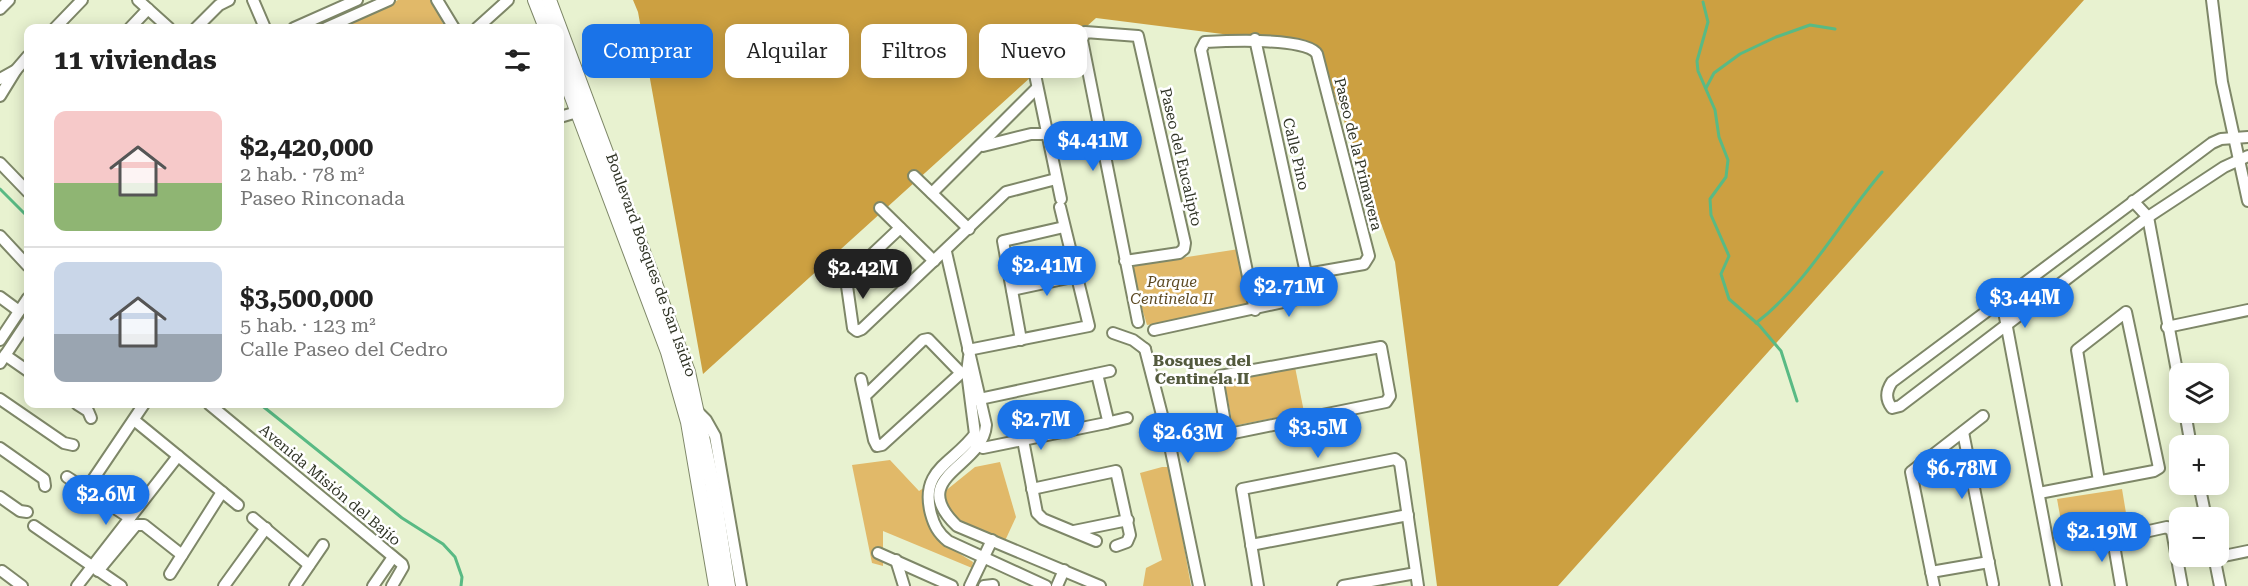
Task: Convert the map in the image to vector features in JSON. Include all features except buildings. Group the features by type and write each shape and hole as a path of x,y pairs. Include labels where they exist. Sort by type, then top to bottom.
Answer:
{"main road":[{"path":"535,0 544,24"},
{"name":"Boulevard Bosques de San Isidro","path":"549,0 558,24"},
{"name":"Boulevard Bosques de San Isidro","path":"564,39 654,275 688,372 712,483 728,586"},
{"name":"Boulevard Bosques de San Isidro","path":"564,76 669,352 688,422 716,586"}],"street":[{"path":"0,9 9,0"},
{"path":"59,24 82,0"},
{"path":"138,0 165,24"},
{"path":"199,24 216,3 229,0"},
{"path":"252,0 263,24"},
{"path":"303,24 357,0"},
{"path":"336,24 389,0"},
{"path":"437,0 452,24"},
{"path":"2212,0 2222,82 2235,138 2243,158 2248,201"},
{"path":"481,24 503,1"},
{"path":"340,8 345,20"},
{"path":"134,24 148,9"},
{"name":"Paseo del Eucalipto","path":"1085,32 1138,36 1184,249 1179,253 1125,261 1082,40 1085,32"},
{"path":"1138,322 1154,330 1255,310 1201,50 1205,42 1255,39"},
{"name":"Paseo de la Primavera","path":"1255,39 1308,48 1317,54 1368,261 1364,264 1307,274"},
{"name":"Calle Pino","path":"1255,39 1311,296 1255,310"},
{"path":"0,96 2,81 24,61"},
{"path":"968,354 1089,326 1064,227 1035,78"},
{"path":"932,193 1037,88"},
{"path":"564,116 577,112"},
{"path":"979,147 1014,137 1047,134"},
{"path":"2243,158 2148,217 1900,406 1892,408 1888,403 1886,396 1892,382 2133,201 2212,143 2248,137"},
{"path":"0,163 24,188"},
{"path":"914,176 969,230"},
{"path":"900,228 846,279 853,328 856,331 862,329 1012,189 1056,179"},
{"path":"2133,201 2148,217 2175,363"},
{"path":"880,208 934,261"},
{"path":"1021,340 1003,241 1064,227"},
{"path":"0,236 24,262"},
{"path":"946,252 968,354 969,402 975,429 974,443"},
{"path":"1125,261 1138,322 1134,340"},
{"path":"1012,290 1077,276"},
{"path":"0,297 20,311"},
{"path":"2002,301 2056,586"},
{"path":"0,340 24,304"},
{"path":"2167,327 2248,310"},
{"path":"2038,493 2154,471 2159,468 2126,312 2077,350 2099,481"},
{"path":"24,327 3,359 24,368"},
{"path":"1145,349 1154,330"},
{"path":"1113,333 1134,340 1145,349 1170,446 1199,586"},
{"path":"865,396 923,340 928,339 967,372 982,399 986,425 982,442 974,443 931,482 928,496 932,518 937,530 948,541 1046,586"},
{"path":"1170,446 1386,402 1390,396 1381,347 1220,376 1218,382 1227,434"},
{"path":"969,402 1110,371"},
{"path":"861,379 873,440 877,446 882,446 967,372"},
{"path":"1097,374 1107,422"},
{"path":"0,399 64,443 73,445"},
{"path":"83,408 88,411 91,418"},
{"path":"86,490 142,408"},
{"name":"Avenida Misión del Bajío","path":"214,408 393,557 403,567 392,586"},
{"name":"Boulevard Bosques de San Isidro","path":"696,410 706,420 715,436 741,586"},
{"path":"1934,586 1911,472 1983,416"},
{"path":"974,443 983,448 1127,418"},
{"path":"134,420 238,505"},
{"path":"1964,432 1994,584"},
{"path":"1023,440 1039,516 1096,541"},
{"path":"0,448 44,479 45,486"},
{"path":"95,569 130,518 178,456"},
{"path":"1258,586 1242,489 1398,460 1418,586"},
{"path":"950,464 938,497 944,513 957,526 1100,586"},
{"path":"1032,489 1116,471 1128,520 1130,540 1116,546"},
{"path":"67,477 130,518"},
{"path":"170,574 222,492"},
{"path":"0,497 20,511 27,512"},
{"path":"932,518 944,513"},
{"path":"1251,545 1408,515"},
{"path":"254,518 309,565"},
{"path":"1074,531 1128,520"},
{"path":"77,586 136,525 144,525 182,555"},
{"path":"34,526 121,586"},
{"path":"948,541 957,526"},
{"path":"224,586 266,528"},
{"path":"2121,586 2113,539 2170,528 2182,586"},
{"path":"970,586 992,540"},
{"path":"295,586 323,545"},
{"path":"2229,554 2248,551"},
{"path":"878,552 952,586"},
{"path":"373,586 393,557"},
{"path":"896,560 904,586"},
{"path":"1931,572 1989,562"},
{"path":"2216,567 2220,586"},
{"path":"1057,586 1064,570"},
{"path":"2,571 22,586"},
{"path":"1343,586 1416,573"}],"green space":[{"path":"398,0 432,0 443,24 352,24"},
{"name":"Parque Centinela II","path":"1239,249 1251,307 1147,325 1129,266"},
{"path":"1295,367 1304,412 1233,426 1224,381"},
{"path":"890,460 919,491 927,486 930,515 939,541 973,562 972,568 883,531 883,566 872,563 852,465"},
{"path":"1000,462 1016,517 1004,543 952,521 943,508 944,492 975,467"},
{"path":"1170,467 1191,586 1143,586 1146,568 1162,560 1140,473"},
{"path":"2122,489 2129,531 2065,543 2057,499"}],"shaded area":[{"path":"633,0 2084,0 1558,586 1437,586 1395,262 1317,46 1096,18 1087,26 1087,24 979,24 979,78 1030,78 703,374 650,78 713,78 713,24 640,24"}],"waterway":[{"path":"1703,2 1708,22 1697,61 1698,71 1715,110 1719,137 1728,160 1726,177 1710,199 1711,215 1729,256 1721,274 1729,299 1759,325 1781,351 1797,401"},
{"path":"1706,88 1714,73 1740,54 1776,37 1810,25 1835,29"},
{"path":"1756,323 1775,307 1808,270 1882,172"},
{"path":"0,189 24,213"},
{"path":"265,408 402,518 443,544 455,557 462,577 461,586"}],"district":[{"name":"Bosques del Centinela II","path":"1202,369"}]}
